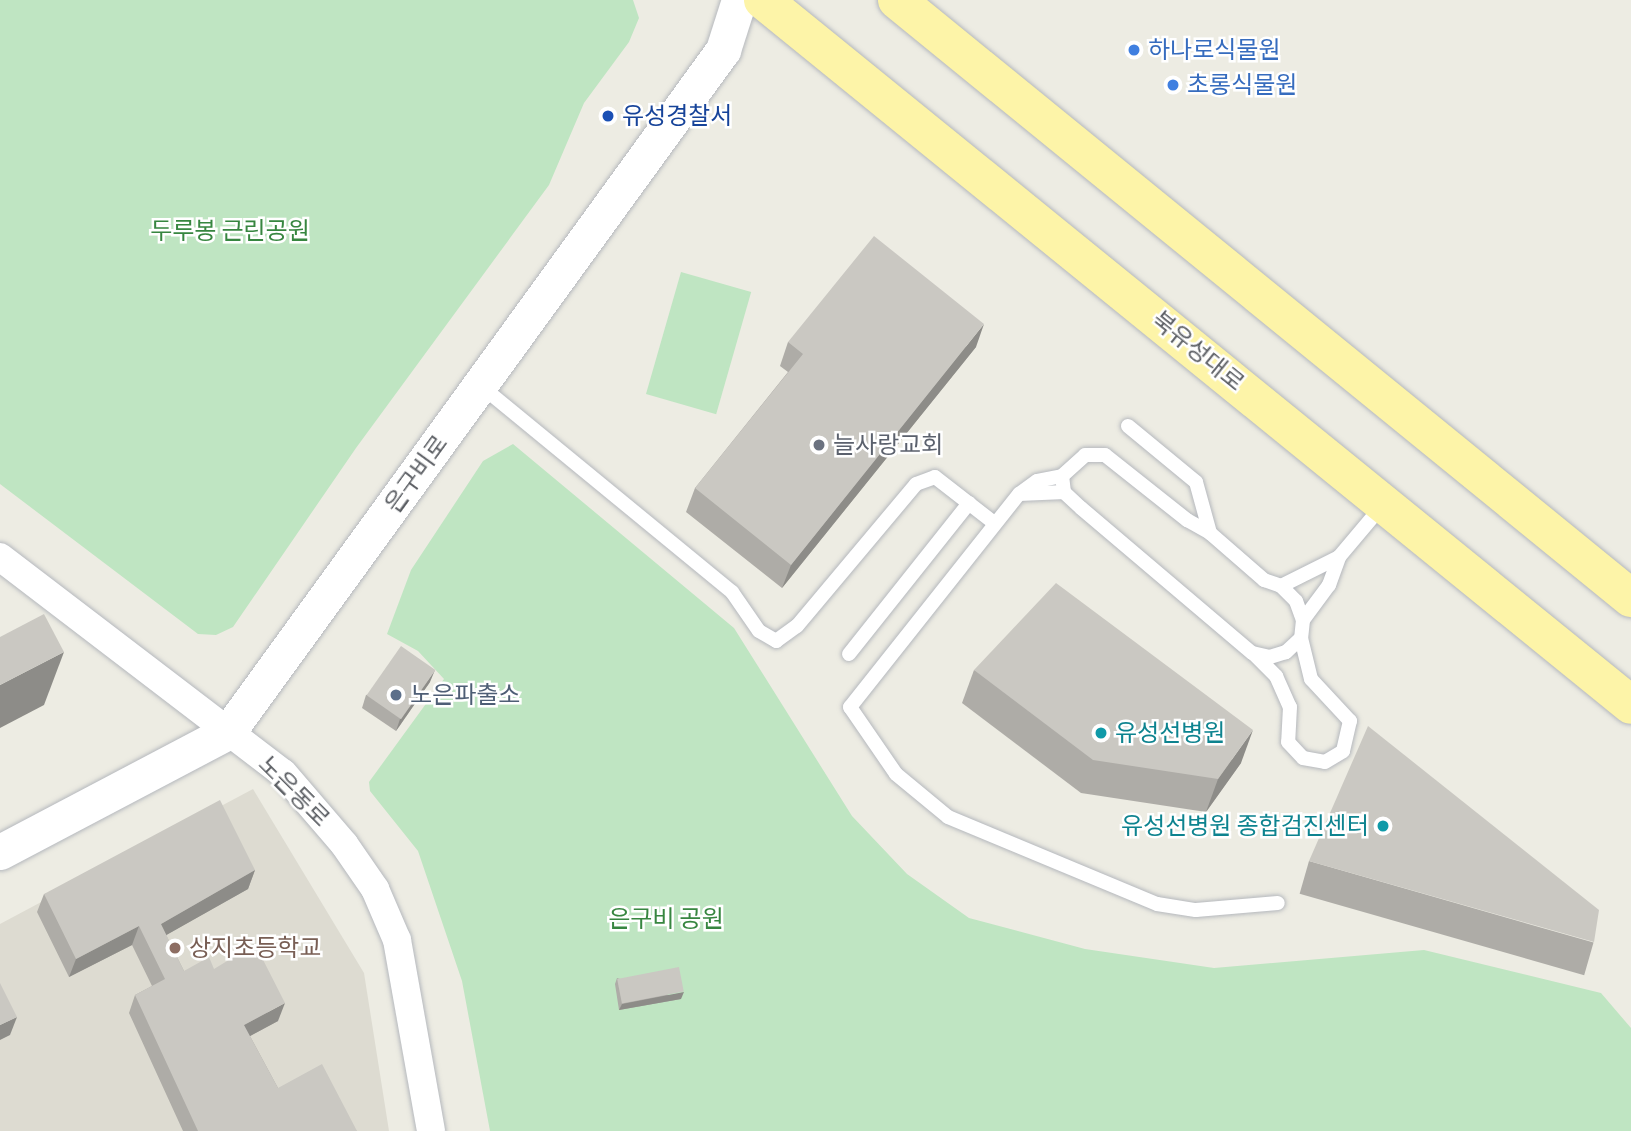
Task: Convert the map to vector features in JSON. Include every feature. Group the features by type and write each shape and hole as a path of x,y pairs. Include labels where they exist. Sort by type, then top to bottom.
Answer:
{"main road":[{"name":"북유성대로","path":"763,0 1385,502 1631,705"},
{"path":"897,0 1631,597"}],"street":[{"name":"은구비로","path":"0,852 228,732 723,50 739,0"},
{"name":"노은동로","path":"0,557 283,773 344,844 375,889 397,940 431,1131"}],"lane":[{"path":"480,385 732,592 759,631 776,641 797,626 916,484 935,477 995,523"},
{"path":"1128,426 1196,482 1210,533"},
{"path":"1018,494 1063,492 1269,666 1290,707 1286,732 1294,752 1313,762 1325,762 1352,743 1346,712 1320,693 1311,679 1301,638 1303,620 1296,601 1281,586 1264,580 1210,533 1105,455 1085,455 1062,475 1037,481 1018,494 849,707 896,774 948,817 1157,904 1196,910 1278,903"},
{"path":"1062,475 1063,492"},
{"path":"1303,620 1329,585 1339,557 1385,502"},
{"path":"849,654 969,503"},
{"path":"1281,586 1339,557"},
{"path":"1252,653 1270,657 1286,652 1301,638"}],"shaded area":[{"name":"상지초등학교","path":"253,789 364,973 389,1131 0,1131 0,924"}],"green space":[{"name":"두루봉 근린공원","path":"0,0 633,0 639,18 629,42 584,103 549,185 356,448 233,627 216,635 198,634 0,484"},
{"path":"681,272 751,292 716,414 646,394"},
{"name":"은구비 공원","path":"513,444 734,628 852,816 907,874 969,918 1085,949 1214,968 1424,950 1601,993 1631,1028 1631,1131 490,1131 462,981 418,851 370,791 369,782 444,679 418,651 387,634 411,570 483,461"}],"building":[{"name":"늘사랑교회","path":"874,236 984,324 791,565 695,488 803,354 788,342"},
{"name":"유성선병원","path":"1056,583 1253,730 1218,779 1093,760 974,670"},
{"path":"44,614 64,652 0,685 0,637"},
{"name":"노은파출소","path":"401,646 435,670 401,719 367,695"},
{"name":"유성선병원 종합검진센터","path":"1368,726 1599,910 1594,942 1309,861"},
{"path":"220,800 255,870 161,924 184,971 209,957 214,969 255,944 285,1003 244,1025 278,1088 322,1064 357,1131 198,1131 135,995 165,979 139,926 76,959 44,894"},
{"path":"679,967 684,992 622,1004 617,979"},
{"path":"0,983 17,1017 0,1025"}],"place":[{"name":"하나로식물원","path":"1134,50"},
{"name":"초롱식물원","path":"1173,85"},
{"name":"유성경찰서","path":"608,116"},
{"name":"늘사랑교회","path":"819,445"},
{"name":"노은파출소","path":"396,695"},
{"name":"유성선병원","path":"1101,733"},
{"name":"유성선병원 종합검진센터","path":"1383,826"},
{"name":"상지초등학교","path":"175,948"}]}
